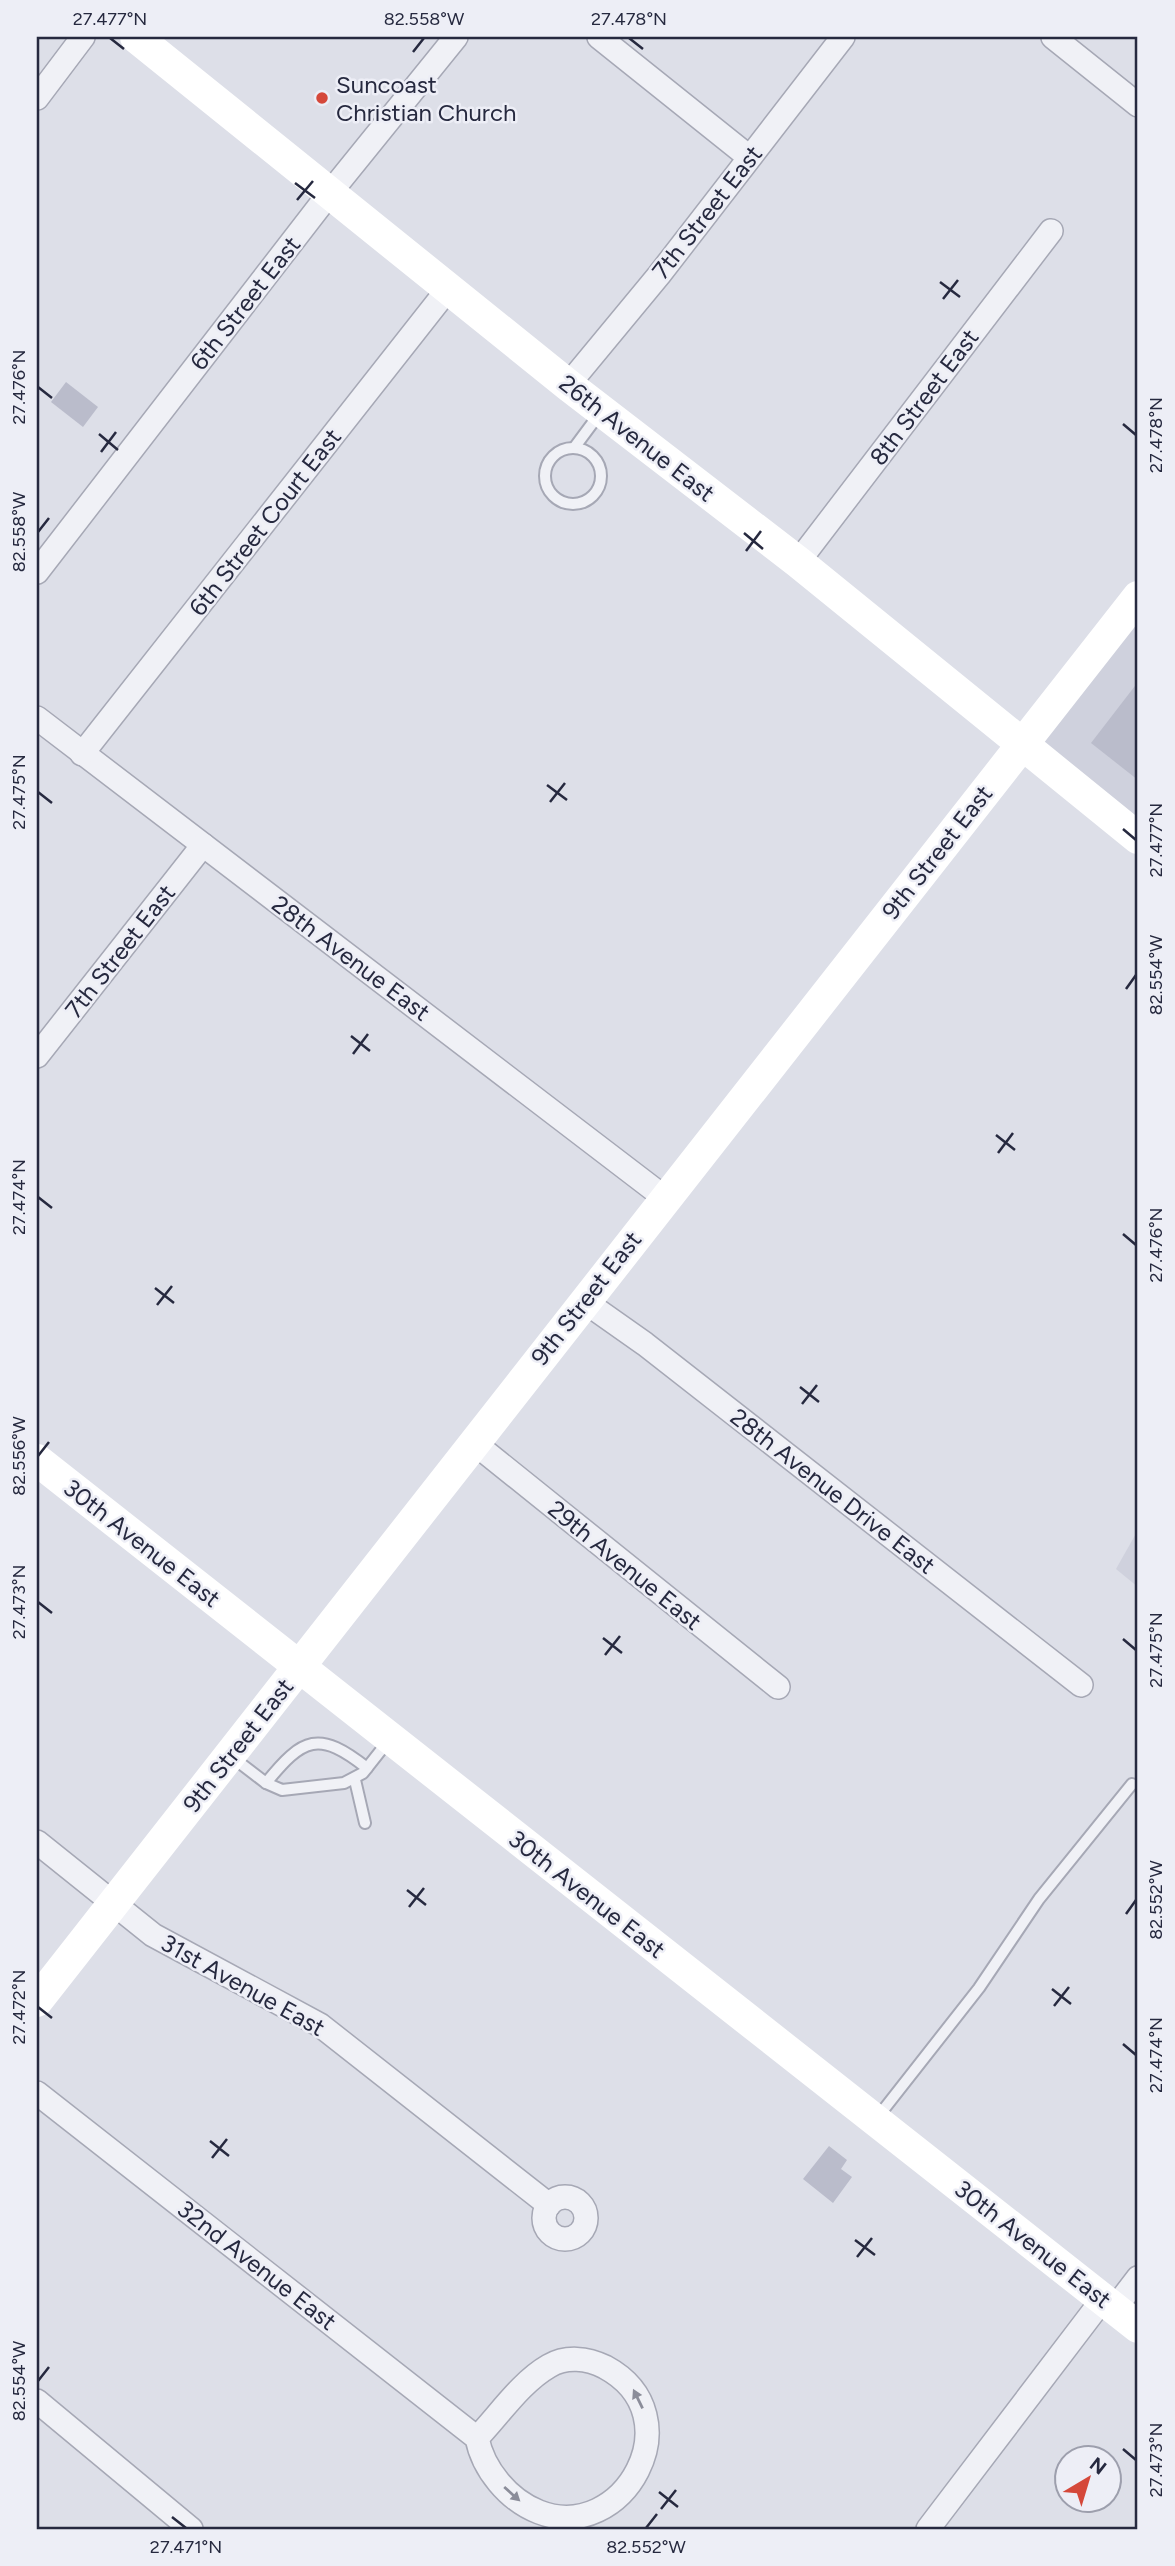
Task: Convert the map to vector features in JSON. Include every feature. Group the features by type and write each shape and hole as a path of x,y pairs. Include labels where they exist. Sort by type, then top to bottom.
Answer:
{"street":[{"path":"37,98 83,37"},
{"name":"26th Avenue East","path":"136,37 568,385 797,562 1138,838"},
{"name":"6th Street East","path":"37,572 329,194 456,37"},
{"path":"598,37 748,157"},
{"name":"7th Street East","path":"568,385 659,275 843,37"},
{"path":"1054,37 1138,105"},
{"name":"8th Street East","path":"797,562 1051,231"},
{"name":"6th Street Court East","path":"82,754 448,289"},
{"name":"9th Street East","path":"37,2001 584,1300 1021,746 1135,608"},
{"name":"28th Avenue East","path":"37,718 665,1198"},
{"name":"7th Street East","path":"37,1056 202,845"},
{"name":"28th Avenue Drive East","path":"584,1300 656,1352 1081,1685"},
{"name":"29th Avenue East","path":"473,1442 778,1687"},
{"name":"30th Avenue East","path":"37,1460 1119,2311"},
{"name":"31st Avenue East","path":"37,1842 153,1935 320,2025 549,2205"},
{"name":"32nd Avenue East","path":"37,2093 477,2438"},
{"path":"928,2529 1119,2311 1138,2278"},
{"path":"570,2358 597,2363 621,2376 638,2394 648,2427 645,2456 629,2485 605,2507 580,2516 555,2518 527,2507 497,2480 481,2458 477,2438 530,2381 549,2366 570,2358"},
{"path":"37,2401 191,2529"}],"lane":[{"path":"574,448 591,454 601,470 601,480 593,496 586,502 568,505 551,495 546,488 545,469 556,453 574,448 602,411"},
{"path":"230,1755 266,1783 282,1790 355,1780 390,1740"},
{"path":"266,1783 288,1756 304,1744 315,1742 334,1745 367,1768"},
{"path":"355,1780 365,1823"},
{"path":"876,2121 979,1988 1039,1899 1132,1784"}],"shaded area":[{"path":"1138,613 1138,825 1036,744"},
{"path":"1138,1530 1138,1587 1116,1569"}],"building":[{"path":"66,382 98,407 83,427 51,402"},
{"path":"1138,682 1138,780 1091,743"},
{"path":"829,2146 847,2160 841,2169 852,2177 833,2203 803,2179"}],"place":[{"name":"Suncoast Christian Church","path":"322,98"}]}
